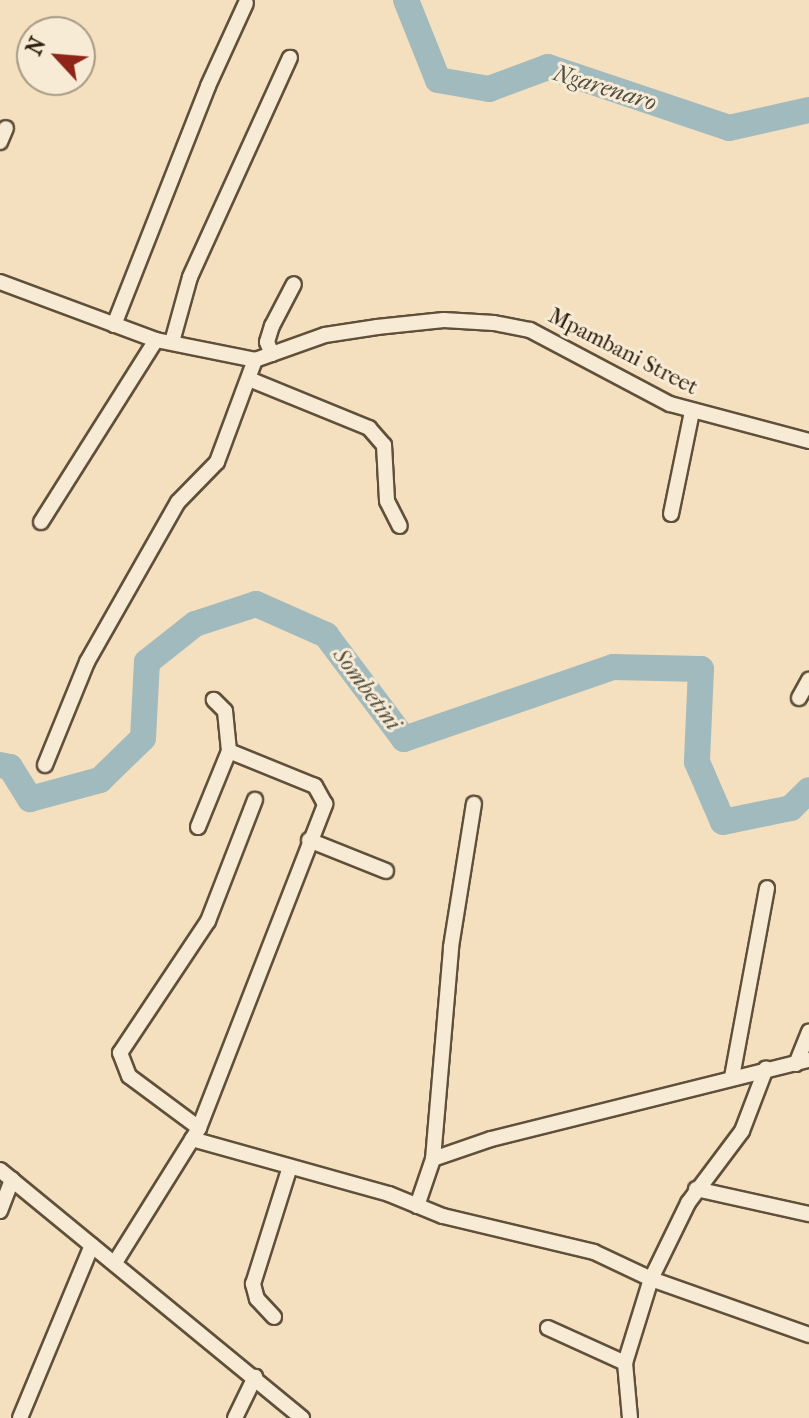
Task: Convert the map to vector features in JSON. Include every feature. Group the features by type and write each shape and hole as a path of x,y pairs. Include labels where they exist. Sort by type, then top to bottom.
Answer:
{"street":[{"path":"114,325 208,86 246,3"},
{"path":"172,342 190,277 290,58"},
{"path":"0,282 156,340 255,360 217,462 178,502 80,673 45,765"},
{"path":"272,354 267,342 272,326 294,284"},
{"name":"Mpambani Street","path":"255,360 325,335 444,320 494,323 530,330 603,372 692,412 809,441"},
{"path":"41,522 156,340"},
{"path":"249,379 369,428 384,445 387,501 400,526"},
{"path":"671,514 692,412"},
{"path":"799,698 809,680"},
{"path":"198,827 229,751 224,707 214,700"},
{"path":"116,1261 195,1134 309,840 322,815 323,793 229,751"},
{"path":"255,800 208,921 120,1053 129,1076 195,1134 417,1206 594,1252 651,1279 809,1335"},
{"path":"417,1206 433,1159 451,947 474,804"},
{"path":"309,840 386,871"},
{"path":"732,1077 767,888"},
{"path":"433,1159 766,1068 802,1062 809,1032"},
{"path":"630,1418 625,1363 651,1279 696,1189 742,1131 766,1068"},
{"path":"274,1317 257,1299 253,1284 290,1167"},
{"path":"0,1211 6,1175 130,1272 302,1418"},
{"path":"696,1189 809,1214"},
{"path":"20,1418 92,1245"},
{"path":"548,1328 625,1363"},
{"path":"235,1418 255,1377"}],"waterway":[{"name":"Ngarenaro","path":"406,0 438,80 489,89 548,67 729,128 809,110"},
{"name":"Sombetini","path":"0,765 10,767 30,799 100,780 143,738 147,662 195,624 256,604 326,635 404,739 613,667 701,669 697,762 723,822 791,808 809,790"}]}
